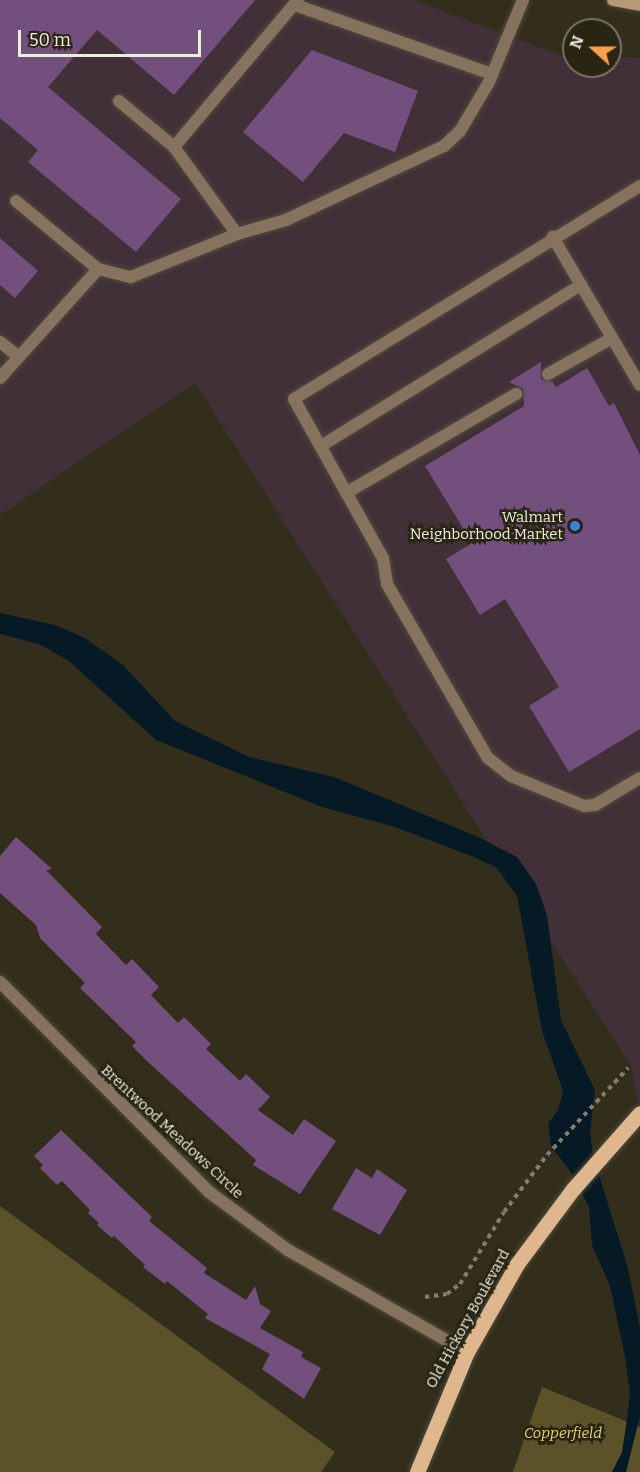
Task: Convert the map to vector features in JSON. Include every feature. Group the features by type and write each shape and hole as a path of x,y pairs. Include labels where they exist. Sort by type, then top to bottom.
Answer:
{"main road":[{"path":"613,0 640,5"},
{"name":"Old Hickory Boulevard","path":"417,1472 467,1352 537,1234 640,1113"}],"street":[{"path":"16,201 98,269 131,277 237,234 286,220 426,158 460,130 492,74 523,0"},
{"path":"174,147 296,3 492,74"},
{"path":"119,101 174,147 237,234"},
{"path":"640,186 553,237 294,399 383,558 387,584 493,763 526,784 584,806 595,805 640,778"},
{"path":"553,237 640,385"},
{"path":"0,378 98,269"},
{"path":"321,446 581,285"},
{"path":"548,374 612,338"},
{"path":"0,342 18,356"},
{"path":"346,493 516,394"},
{"name":"Brentwood Meadows Circle","path":"0,982 209,1192 288,1250 467,1352"}],"path":[{"path":"425,1297 447,1294 460,1284 504,1212 558,1141 628,1068"}],"shaded area":[{"path":"0,0 413,0 562,56 562,78 622,78 622,57 640,58 640,1115 631,1066 195,383 0,515"}],"green space":[{"path":"0,1206 335,1452 321,1472 0,1472"},
{"name":"Copperfield","path":"542,1387 640,1427 640,1472 513,1472"}],"water":[{"path":"0,613 55,625 85,638 123,665 175,721 249,757 334,777 478,837 517,857 536,884 547,915 561,1020 595,1090 590,1132 593,1156 627,1265 640,1327 640,1416 626,1472 612,1472 622,1452 630,1393 610,1286 592,1245 589,1207 570,1171 551,1146 548,1124 558,1110 563,1091 542,1031 517,896 497,868 395,827 322,807 156,740 69,661 39,644 0,634"}],"building":[{"path":"0,0 255,0 174,95 97,30 48,87 181,199 136,252 28,162 38,150 0,118"},
{"path":"312,50 418,91 395,152 344,133 303,182 243,132"},
{"path":"0,238 38,271 15,298 0,285"},
{"path":"541,362 541,379 552,381 556,387 587,368 609,406 614,403 640,455 640,729 569,772 529,706 559,687 505,599 480,615 446,559 472,543 425,466 524,406 523,389 509,382"},
{"path":"16,837 52,869 46,870 102,927 96,934 126,965 132,959 159,987 151,995 178,1023 184,1017 211,1044 206,1049 240,1081 246,1074 270,1097 258,1110 293,1135 304,1119 336,1141 300,1194 253,1165 256,1160 132,1046 136,1042 80,988 85,983 40,938 36,925 0,893 0,856"},
{"path":"61,1130 152,1217 149,1221 207,1268 204,1273 246,1300 255,1286 260,1304 271,1311 260,1328 303,1352 301,1357 321,1368 304,1399 262,1369 270,1354 205,1318 208,1314 167,1281 165,1284 143,1267 145,1265 114,1236 112,1238 97,1225 99,1223 88,1213 90,1210 62,1181 57,1185 40,1168 43,1165 34,1156"},
{"path":"356,1168 372,1178 377,1169 407,1190 380,1235 332,1209"}],"place":[{"name":"Walmart Neighborhood Market","path":"575,526"}]}
